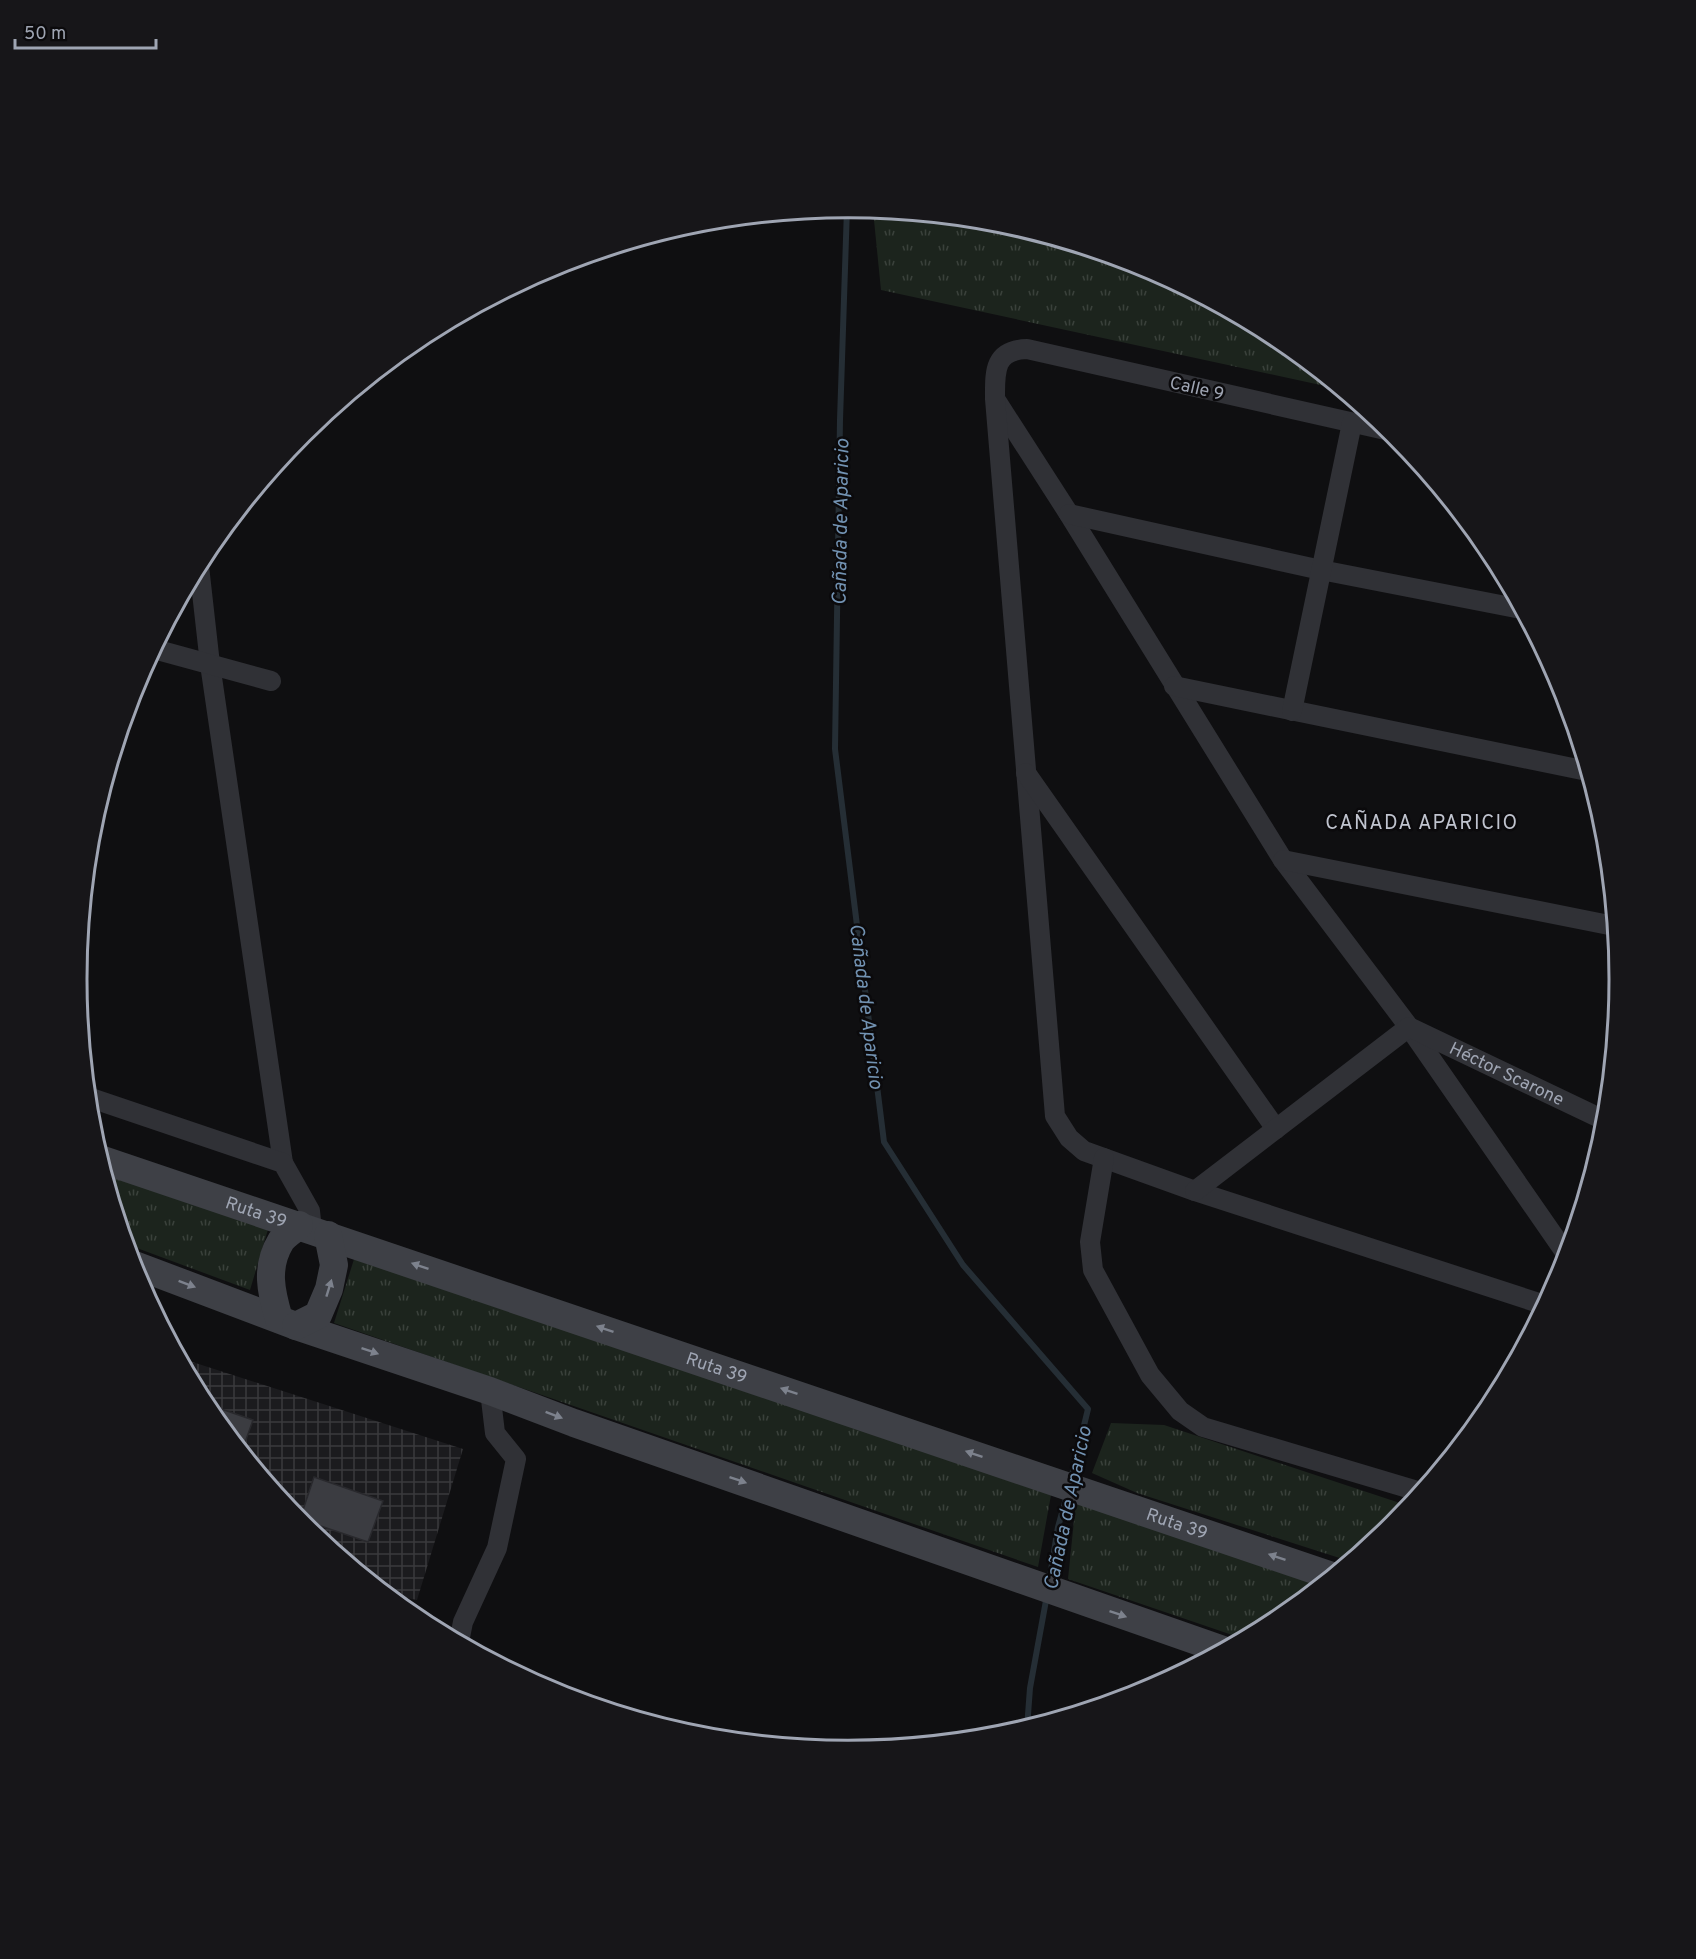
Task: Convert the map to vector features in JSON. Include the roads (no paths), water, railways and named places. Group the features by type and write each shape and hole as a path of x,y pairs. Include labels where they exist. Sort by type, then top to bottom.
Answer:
{"main road":[{"name":"Ruta 39","path":"110,1162 1090,1492 1324,1573"},
{"path":"313,1230 334,1265 329,1289 318,1315 288,1322 270,1289 272,1264 282,1240 313,1230"},
{"path":"144,1268 288,1322 1214,1647"}],"street":[{"name":"Calle 9","path":"995,399 996,372 1001,358 1014,350 1027,349 1371,427"},
{"path":"995,399 1069,514 1283,860 1409,1027 1561,1246"},
{"path":"995,399 1055,1116 1069,1138 1084,1150 1104,1158 1195,1191 1537,1302"},
{"path":"1292,711 1352,423"},
{"path":"1069,514 1321,570 1511,607"},
{"path":"201,580 210,664 283,1163 310,1211 313,1230"},
{"path":"161,651 271,681"},
{"path":"1174,687 1579,769"},
{"path":"1026,772 1276,1129"},
{"path":"1283,860 1606,924"},
{"path":"1195,1191 1409,1027"},
{"name":"Héctor Scarone","path":"1409,1027 1596,1117"},
{"path":"97,1100 283,1163"},
{"path":"1104,1158 1090,1242 1094,1270 1150,1375 1180,1411 1203,1427 1412,1490"},
{"path":"460,1635 463,1622 497,1548 516,1459 495,1433 490,1391"}],"waterway":[{"name":"Cañada de Aparicio","path":"847,218 840,420 835,749 884,1142 963,1265 1088,1409 1071,1479"},
{"name":"Cañada de Aparicio","path":"1049,1582 1058,1527 1067,1495"},
{"name":"Cañada de Aparicio","path":"1028,1719 1030,1688 1047,1595"}],"district":[{"name":"CAÑADA APARICIO","path":"1422,822"}]}
